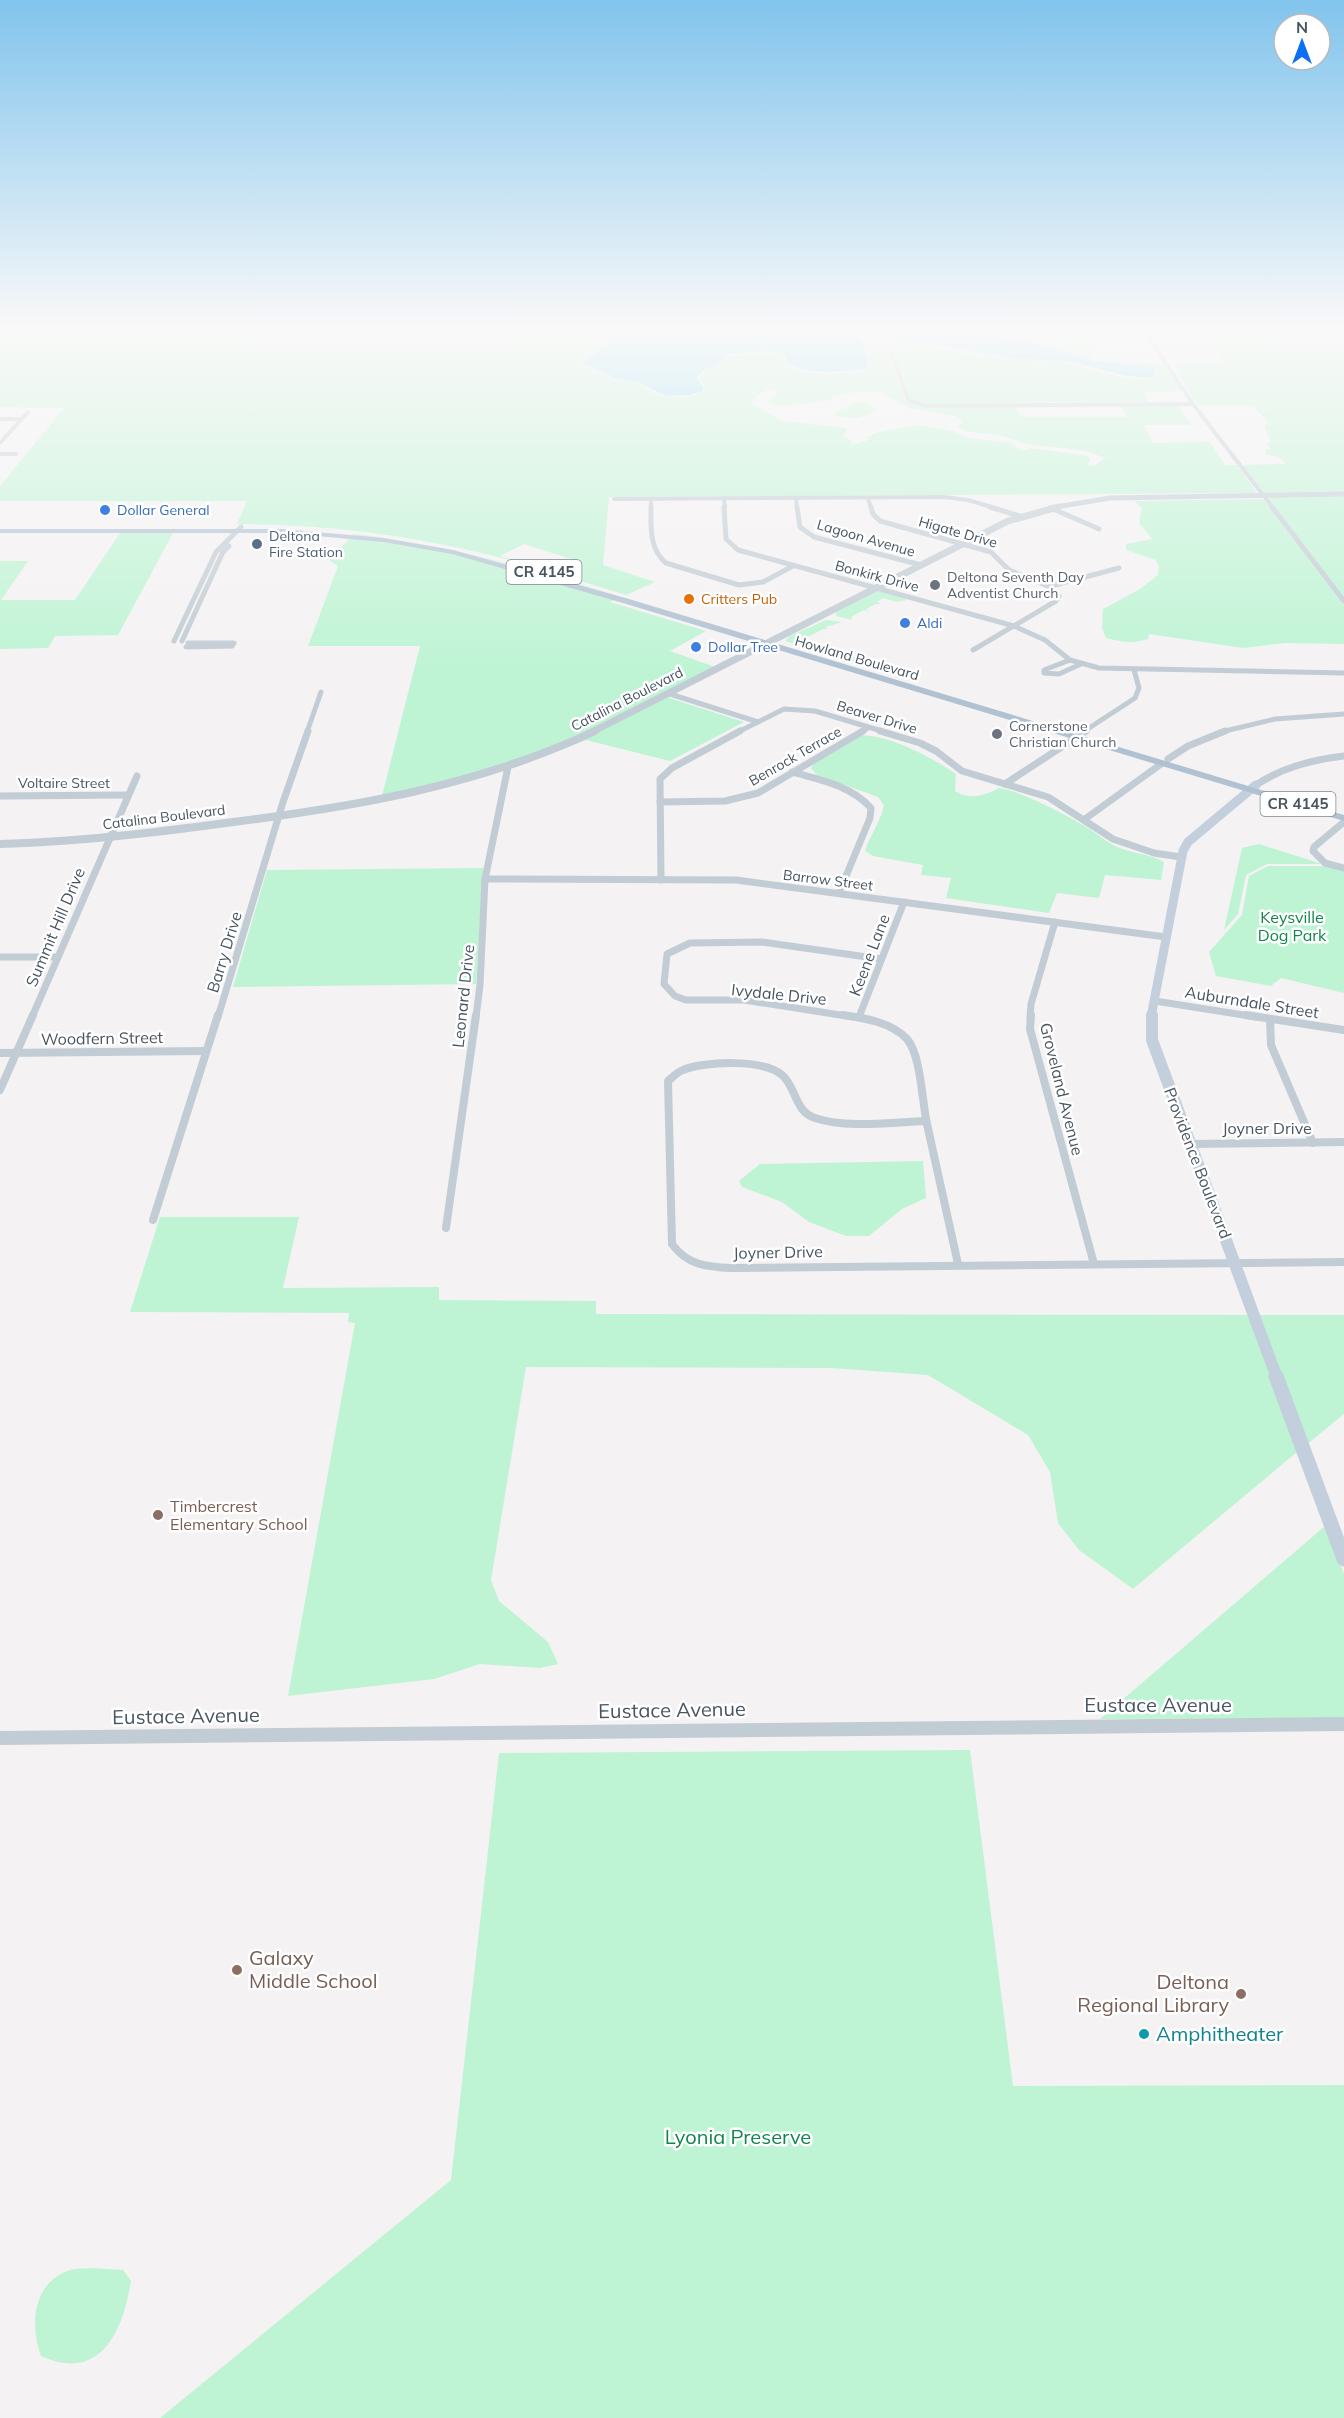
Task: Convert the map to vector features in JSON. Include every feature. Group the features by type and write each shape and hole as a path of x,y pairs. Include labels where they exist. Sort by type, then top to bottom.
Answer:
{"main road":[{"name":"Howland Boulevard","path":"0,529 243,529 351,532 467,551 1254,788 1344,818"},
{"name":"Howland Boulevard","path":"1254,788 1344,812"},
{"name":"Providence Boulevard","path":"1254,788 1188,842 1181,857 1151,1019 1152,1040 1344,1559"}],"street":[{"path":"1223,444 1344,601"},
{"path":"0,454 16,454"},
{"name":"Catalina Boulevard","path":"1,846 110,837 280,816 383,800 508,767 563,746 670,694 1020,516 1051,507 1125,496 1344,494"},
{"name":"Bonkirk Drive","path":"724,498 726,539 730,546 743,552 1014,626 1045,640 1070,660 1081,664 1134,670 1344,673"},
{"name":"Lagoon Avenue","path":"796,498 800,527 814,537 921,565"},
{"name":"Higate Drive","path":"868,498 873,514 880,521 1000,556 1011,572 1051,586"},
{"path":"614,499 956,498 1020,516"},
{"path":"651,499 653,551 666,563 739,585 763,582 793,566"},
{"path":"1051,507 1100,529"},
{"path":"174,641 216,552 243,529"},
{"path":"185,644 199,605 223,552 243,529"},
{"path":"1051,586 1119,568"},
{"path":"973,650 1059,599 1057,592 1051,586"},
{"path":"191,605 199,605"},
{"path":"234,643 232,646 185,644 234,643"},
{"path":"1070,660 1044,670 1044,673 1059,674 1081,664"},
{"path":"1005,784 1139,694 1140,684 1134,670"},
{"name":"Barry Drive","path":"153,1220 204,1051 230,985 280,816 321,692"},
{"path":"670,694 758,722"},
{"name":"Beaver Drive","path":"661,880 660,779 672,768 784,709 804,709 920,743 936,751 962,771 1048,797 1085,819 1099,831 1132,847 1181,857"},
{"path":"1085,819 1165,761 1204,737 1253,722 1344,714"},
{"name":"Benrock Terrace","path":"660,802 711,803 744,798 758,793 868,728"},
{"path":"1254,788 1279,771 1293,765 1321,758 1344,756"},
{"name":"Leonard Drive","path":"446,1228 480,985 485,879 508,767"},
{"path":"792,772 851,792 866,801 871,808 870,818 839,893"},
{"name":"Summit Hill Drive","path":"0,1090 137,776"},
{"name":"Voltaire Street","path":"0,796 128,795"},
{"path":"1344,822 1314,847 1314,851 1325,862 1344,868"},
{"name":"Barrow Street","path":"485,879 736,880 1166,937"},
{"name":"Keene Lane","path":"859,1017 903,902"},
{"name":"Groveland Avenue","path":"1055,922 1031,1004 1030,1029 1094,1264"},
{"name":"Ivydale Drive","path":"881,959 762,942 690,943 673,950 665,958 665,988 675,996 686,1000 744,1000 859,1017 883,1023 907,1039 914,1050 926,1121 958,1264"},
{"path":"0,957 57,957"},
{"name":"Auburndale Street","path":"1155,1001 1344,1030"},
{"path":"1270,1019 1272,1045 1313,1143"},
{"name":"Woodfern Street","path":"0,1053 204,1051"},
{"name":"Joyner Drive","path":"926,1121 831,1121 814,1118 804,1113 797,1105 789,1082 781,1074 760,1065 702,1065 683,1070 668,1081 672,1244 684,1259 700,1266 731,1268 1344,1262"},
{"name":"Joyner Drive","path":"1191,1143 1344,1142"},
{"name":"Eustace Avenue","path":"0,1738 1344,1724"}],"green space":[{"path":"35,444 1011,444 1023,451 1030,448 1088,456 1090,460 1087,465 1094,466 1105,458 1086,451 1026,444 1211,444 1225,465 1237,465 1257,493 609,497 603,565 655,582 626,595 504,558 424,541 331,528 237,524 247,501 0,501 0,486","holes":["524,544 574,560 552,571 500,556"]},
{"path":"1267,444 1344,444 1344,493 1263,494 1242,465 1286,464 1279,457 1266,454 1265,450 1271,449"},
{"path":"1344,495 1344,598 1265,496"},
{"path":"1263,499 1344,605 1344,644 1285,643 1243,648 1149,634 1148,639 1137,642 1106,638 1102,628 1103,609 1140,589 1158,575 1159,567 1156,560 1126,550 1126,544 1152,539 1139,523 1142,509 1135,501"},
{"path":"120,533 173,533 118,635 55,636 48,648 0,649 0,561 28,561 1,600 75,600"},
{"path":"354,534 457,551 622,597 481,558"},
{"path":"351,537 451,553 615,600 610,602 706,631 670,651 715,667 610,721 507,765 382,796 420,646 308,646 338,566 329,560"},
{"path":"877,591 900,596 906,600 897,602 883,598 877,602 882,604 866,609 869,611 864,610 851,617 852,620 836,616 836,612"},
{"path":"826,620 842,622 826,627 828,629 823,629 802,640 803,644 839,652 837,654 858,658 856,659 872,664 882,664 875,668 785,641 790,636"},
{"path":"670,696 669,698 744,722 670,761 586,740 511,769"},
{"path":"861,735 886,739 911,748 956,774 955,791 960,794 977,796 999,788 1009,790 1057,811 1115,846 1158,859 1164,862 1161,880 1105,875 1099,898 1057,893 1049,913 946,898 951,878 921,875 923,865 873,856 865,851 884,805 878,797 817,775 811,768 814,762"},
{"path":"1259,844 1322,864 1267,864 1246,875 1238,914 1224,930 1242,848"},
{"name":"Keysville Dog Park","path":"1268,866 1326,866 1344,871 1344,993 1281,978 1271,986 1216,976 1209,952 1242,915 1249,876"},
{"path":"483,868 476,984 233,987 267,870"},
{"path":"923,1161 926,1198 902,1209 869,1236 846,1236 809,1222 782,1202 742,1187 739,1181 760,1164"},
{"path":"160,1217 299,1217 283,1288 439,1287 439,1300 596,1301 596,1314 1249,1315 1297,1452 1133,1589 1079,1550 1058,1523 1050,1472 1028,1435 928,1375 831,1368 526,1367 491,1580 499,1601 548,1642 558,1664 540,1668 480,1664 434,1679 288,1696 355,1323 348,1322 349,1313 130,1312"},
{"path":"1260,1315 1344,1315 1344,1414 1306,1445"},
{"path":"1325,1526 1344,1574 1344,1718 1100,1719"},
{"name":"Lyonia Preserve","path":"970,1750 1013,2086 1344,2085 1344,2418 160,2418 451,2180 499,1753"},
{"path":"91,2268 123,2270 131,2281 122,2318 115,2334 106,2347 94,2357 79,2363 62,2363 41,2356 35,2320 40,2296 55,2277 70,2270"}],"place":[{"name":"Dollar General","path":"105,510"},
{"name":"Deltona Fire Station","path":"257,544"},
{"name":"Deltona Seventh Day Adventist Church","path":"935,585"},
{"name":"Critters Pub","path":"689,599"},
{"name":"Aldi","path":"905,623"},
{"name":"Dollar Tree","path":"696,647"},
{"name":"Cornerstone Christian Church","path":"997,734"},
{"name":"Timbercrest Elementary School","path":"158,1515"},
{"name":"Galaxy Middle School","path":"237,1970"},
{"name":"Deltona Regional Library","path":"1241,1994"},
{"name":"Amphitheater","path":"1144,2034"}]}
